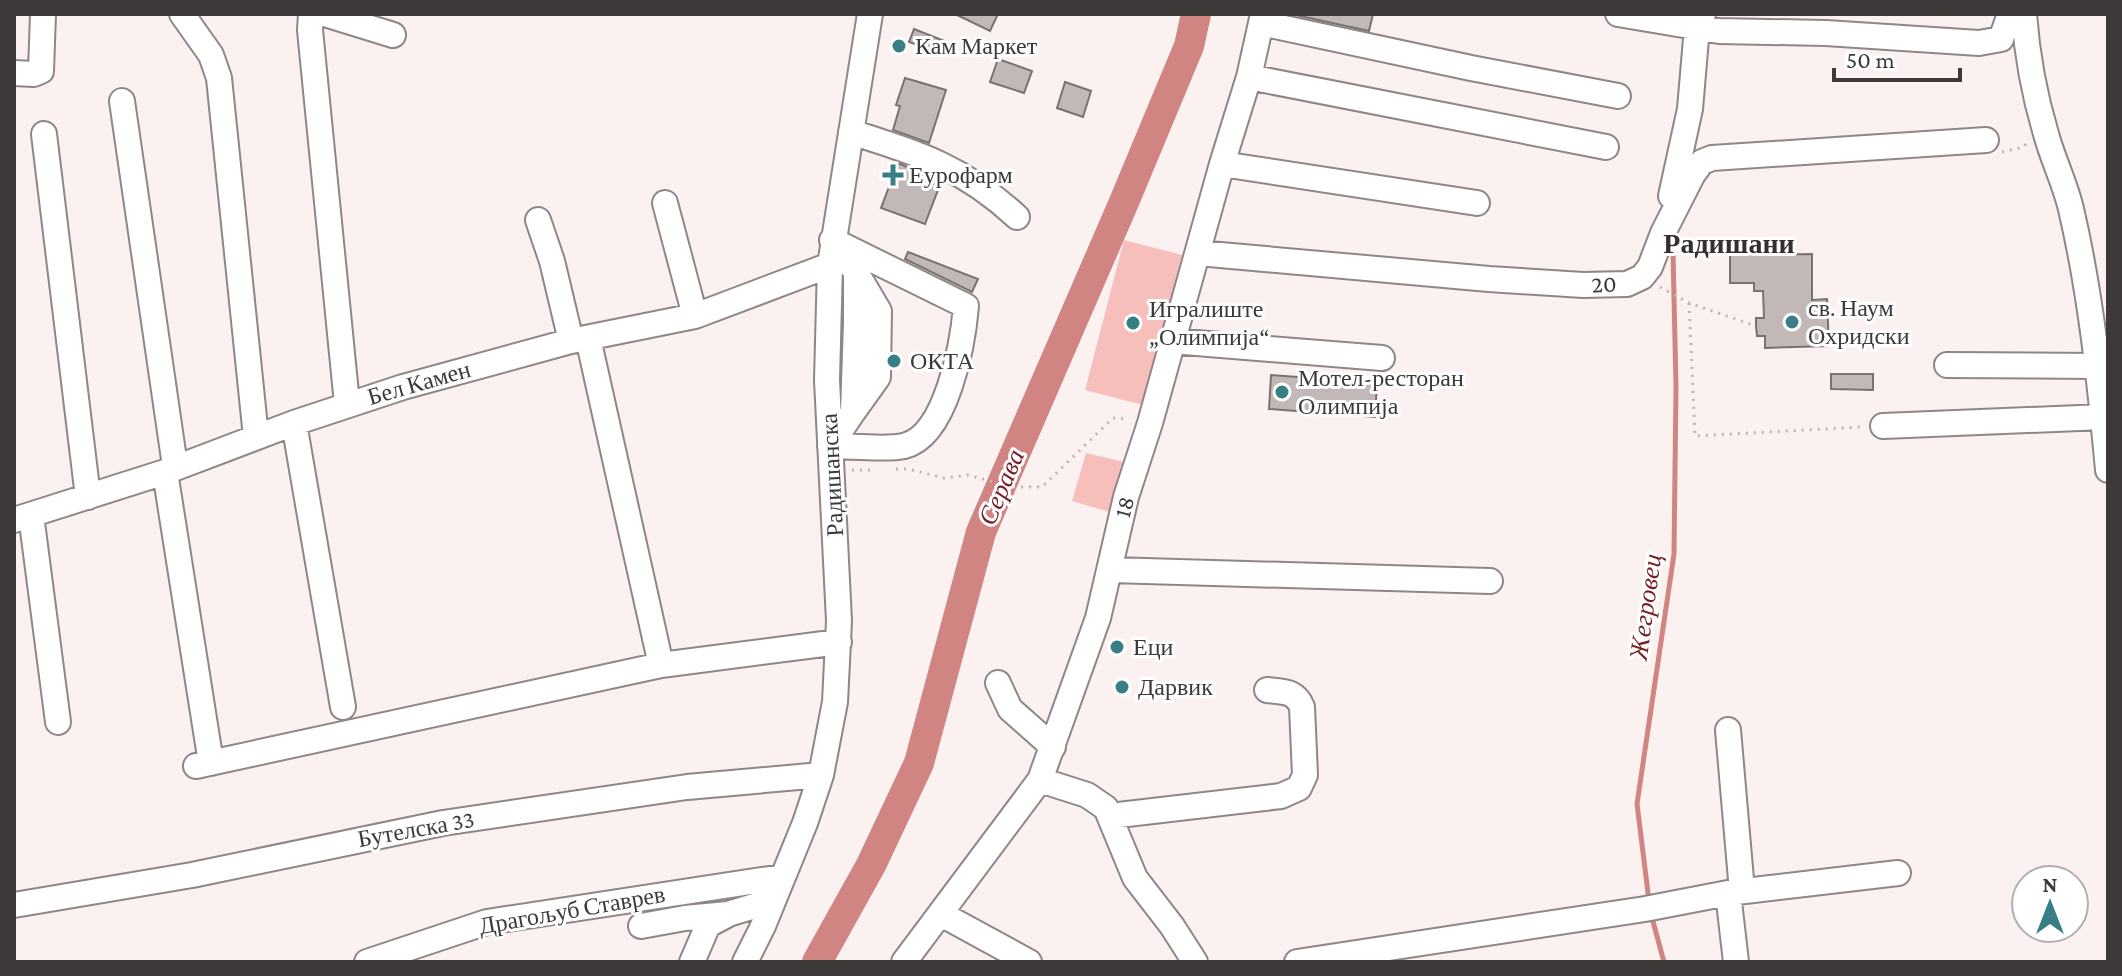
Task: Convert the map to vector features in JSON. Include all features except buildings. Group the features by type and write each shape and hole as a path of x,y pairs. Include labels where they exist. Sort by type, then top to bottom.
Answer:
{"street":[{"path":"14,73 34,74 41,71 43,14"},
{"path":"182,14 211,55 219,78 256,437"},
{"path":"311,14 310,30 347,404"},
{"path":"325,14 393,35"},
{"name":"Радишанска","path":"756,962 771,901 805,823 821,775 835,702 839,642 827,380 830,265 870,14"},
{"path":"1618,14 1706,24 1987,43 2001,39 2010,14"},
{"path":"2024,14 2033,85 2046,136 2070,205 2080,250 2098,366 2108,470"},
{"path":"1262,19 1471,68 1618,96"},
{"name":"18","path":"904,962 1040,780 1053,747 1086,657 1111,570 1144,421 1198,253 1249,77 1262,19"},
{"path":"1663,233 1706,24"},
{"path":"1249,77 1606,147"},
{"path":"122,101 170,469 204,764 661,665 839,642"},
{"path":"851,132 952,168 987,190 1017,217"},
{"path":"44,134 88,497"},
{"name":"20","path":"1198,253 1583,285 1627,284 1642,277 1650,267 1663,233 1702,162 1712,158 1986,140"},
{"path":"1222,164 1477,203"},
{"path":"665,203 695,316"},
{"path":"538,220 580,340 661,665"},
{"path":"831,458 853,412 856,272 832,240"},
{"path":"831,458 905,446 932,426 952,379 964,334 966,306 832,240"},
{"name":"Бел Камен","path":"22,518 170,469 347,404 580,340 695,316 830,265"},
{"path":"1172,341 1382,358"},
{"path":"1947,365 2098,366"},
{"path":"1883,426 2103,417"},
{"path":"294,423 343,707"},
{"path":"22,518 58,722"},
{"path":"1111,570 1490,581"},
{"path":"998,683 1010,709 1053,747"},
{"path":"1110,816 1281,796 1299,788 1305,775 1302,707 1292,693 1267,690"},
{"path":"1728,730 1736,962"},
{"name":"Бутелска 33","path":"14,905 192,875 443,823 687,787 821,775"},
{"path":"1040,780 1087,795 1106,808 1135,878 1195,962"},
{"path":"1297,962 1645,909 1735,892 1898,873"},
{"name":"Драгољуб Ставрев","path":"367,962 487,922 782,877"},
{"path":"641,926 728,914 771,901"},
{"path":"692,962 708,925 728,914"},
{"path":"711,962 728,914"},
{"path":"941,914 1029,962"},
{"name":"Радишанска","path":"745,962 763,926"}],"path":[{"path":"1986,140 2000,152 2024,147 2029,140 2046,136"},
{"path":"1642,277 1689,303 1756,326"},
{"path":"1689,303 1695,436 1883,426"},
{"path":"892,469 908,469 944,478 968,475 1012,487 1042,487 1113,418 1144,421"},
{"path":"831,458 877,470"}],"shaded area":[{"name":"Игралиште „Олимпија“","path":"1124,240 1182,255 1143,405 1085,390"},
{"path":"1086,453 1124,462 1110,512 1072,501"}],"waterway":[{"name":"Серава","path":"817,962 871,865 919,763 981,532 1189,46 1196,14"},
{"name":"Жегровец","path":"1649,901 1637,804 1674,554 1676,386 1673,253"},
{"name":"Жегровец","path":"1651,914 1664,962"}],"place":[{"name":"Кам Маркет","path":"899,46"},
{"name":"Еурофарм","path":"893,175"},
{"name":"св. Наум Охридски","path":"1792,322"},
{"name":"Игралиште „Олимпија“","path":"1133,323"},
{"name":"ОКТА","path":"894,361"},
{"name":"Мотел-ресторан Олимпија","path":"1282,392"},
{"name":"Еци","path":"1117,647"},
{"name":"Дарвик","path":"1122,687"}],"district":[{"name":"Радишани","path":"1729,243"}]}
